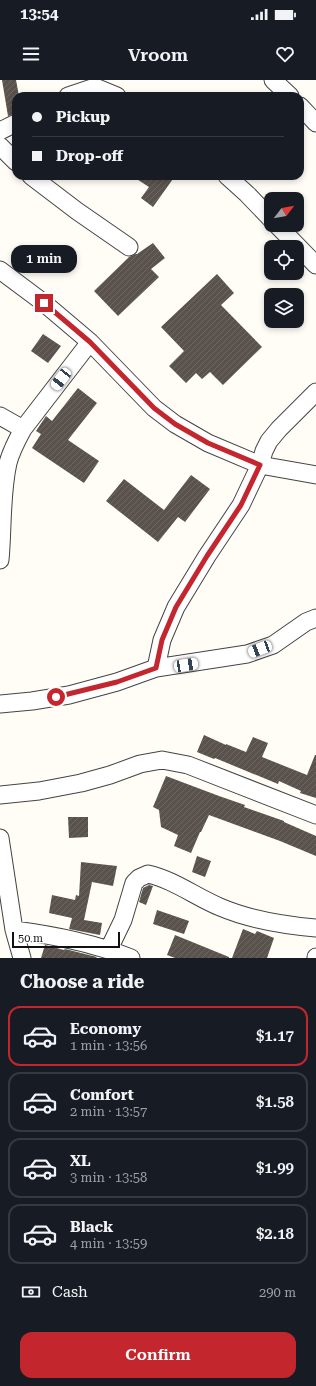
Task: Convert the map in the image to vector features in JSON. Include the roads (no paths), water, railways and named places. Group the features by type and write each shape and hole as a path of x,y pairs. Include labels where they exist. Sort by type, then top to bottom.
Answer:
{"street":[{"path":"273,80 286,92"},
{"path":"80,92 95,87 107,92"},
{"path":"304,110 316,123"},
{"path":"0,131 12,125"},
{"path":"0,146 12,158"},
{"path":"36,180 77,211 129,247"},
{"path":"231,180 264,211"},
{"path":"284,232 316,265"},
{"path":"0,270 44,303 90,342 154,408 175,424 208,443 260,465 316,475"},
{"path":"0,560 5,482 8,462 14,445 23,429 90,342"},
{"path":"156,668 162,640 176,607 207,556 241,505 260,465 264,450 269,441 283,424 316,392"},
{"path":"0,416 23,429"},
{"path":"0,704 69,695 117,682 156,668 247,654 272,645 306,622 316,618"},
{"path":"0,795 39,791 81,783 110,775 140,764 162,760 188,765 316,815"},
{"path":"0,838 14,930 22,958"},
{"path":"109,949 123,920 134,883 142,876 148,874 171,882 227,910 278,924 316,928"},
{"path":"14,930 42,933 76,940 109,949 131,958"}]}
